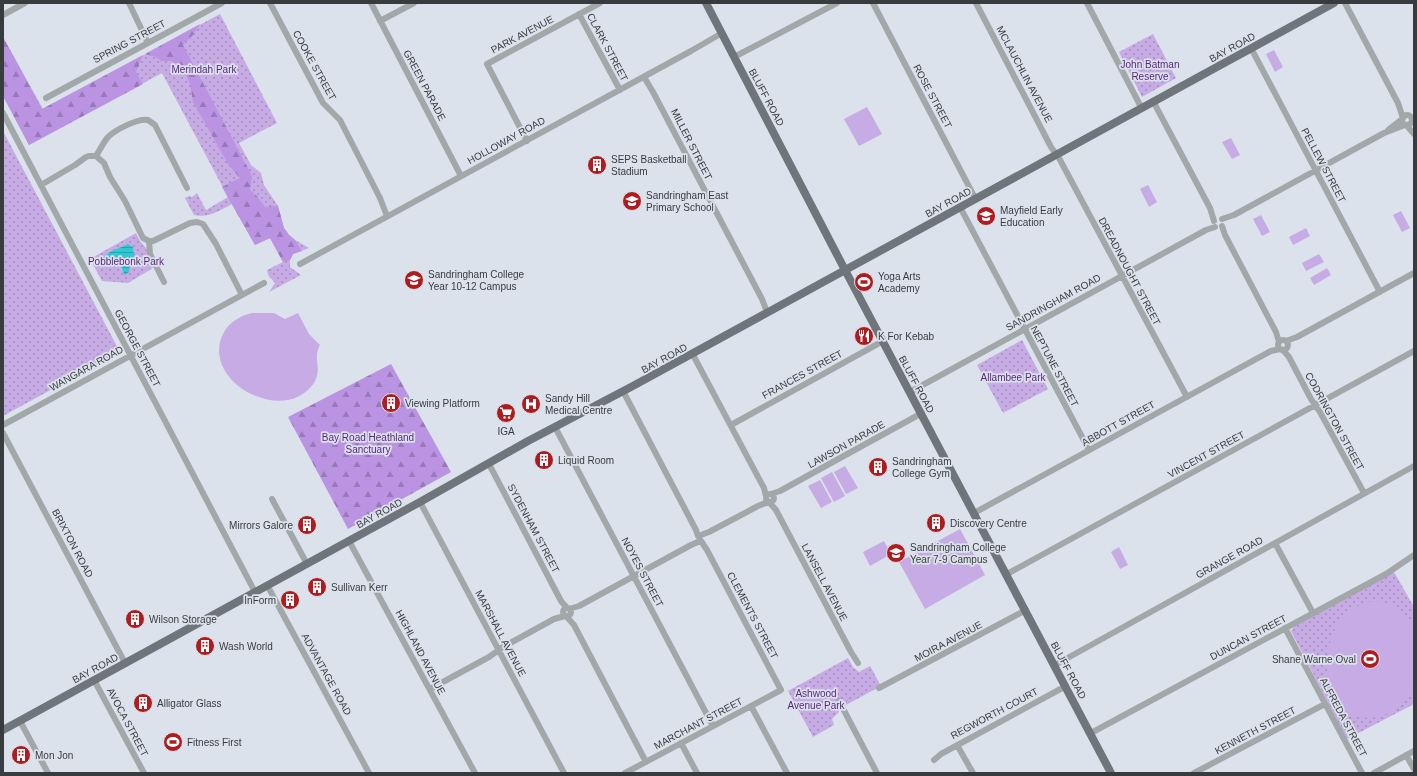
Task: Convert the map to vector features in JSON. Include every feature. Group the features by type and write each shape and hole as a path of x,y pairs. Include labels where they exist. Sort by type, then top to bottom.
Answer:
{"main road":[{"name":"BLUFF ROAD","path":"706,3 845,270 1112,773"},
{"name":"BAY ROAD","path":"3,730 555,427 1334,3"}],"street":[{"path":"3,15 25,3"},
{"path":"129,3 150,42"},
{"name":"SPRING STREET","path":"46,98 222,3"},
{"name":"COOKE STREET","path":"270,3 323,103 340,120 389,215"},
{"name":"GREEN PARADE","path":"371,3 461,176"},
{"path":"380,21 414,3"},
{"name":"PARK AVENUE","path":"527,140 487,64 600,3"},
{"path":"734,57 837,3"},
{"name":"ROSE STREET","path":"873,3 975,198"},
{"name":"MCLAUCHLIN AVENUE","path":"976,3 1056,154"},
{"path":"1087,3 1141,108"},
{"path":"1345,3 1398,103 1409,120 1414,134"},
{"name":"CLARK STREET","path":"579,14 620,90"},
{"name":"HOLLOWAY ROAD","path":"300,264 722,33"},
{"name":"PELLEW STREET","path":"1251,48 1380,292"},
{"name":"MILLER STREET","path":"645,76 762,299 767,312"},
{"name":"CODRINGTON STREET","path":"1153,101 1289,357 1364,493"},
{"name":"GEORGE STREET","path":"3,114 5,121 41,185 255,592"},
{"path":"96,156 105,141 111,135 137,121 148,120 154,125 187,188"},
{"name":"SANDRINGHAM ROAD","path":"910,392 1409,120"},
{"name":"DREADNOUGHT STREET","path":"1056,154 1186,397"},
{"path":"41,185 76,165 86,157 96,156 104,163 110,177 130,210 143,238 149,241 157,240 190,223 197,222 203,224 216,244 242,295"},
{"name":"NEPTUNE STREET","path":"960,206 1089,450"},
{"path":"149,241 150,254 164,282"},
{"name":"ABBOTT STREET","path":"974,513 1414,273"},
{"name":"WANGARA ROAD","path":"3,425 264,283"},
{"name":"FRANCES STREET","path":"731,425 884,341"},
{"name":"VINCENT STREET","path":"1007,574 1414,351"},
{"name":"LANSELL AVENUE","path":"692,353 858,663"},
{"name":"CLEMENTS STREET","path":"623,391 781,690"},
{"name":"LAWSON PARADE","path":"430,689 489,657 503,647 690,545 709,532 758,506 780,491 922,414"},
{"name":"NOYES STREET","path":"555,427 713,726"},
{"name":"BRIXTON ROAD","path":"3,433 125,663"},
{"name":"SYDENHAM STREET","path":"489,464 646,762"},
{"name":"GRANGE ROAD","path":"1055,665 1414,466"},
{"path":"272,499 307,564"},
{"name":"MARSHALL AVENUE","path":"420,502 564,773"},
{"name":"HIGHLAND AVENUE","path":"349,541 475,773"},
{"path":"1275,543 1313,613"},
{"name":"DUNCAN STREET","path":"1091,734 1386,574 1414,555"},
{"name":"ADVANTAGE ROAD","path":"267,585 369,773"},
{"name":"MOIRA AVENUE","path":"879,688 1026,610"},
{"name":"ALFREDA STREET","path":"1285,628 1362,773"},
{"name":"AVOCA STREET","path":"94,680 144,773"},
{"name":"REGWORTH COURT","path":"934,760 941,754 957,745 1066,686"},
{"name":"MARCHANT STREET","path":"625,773 781,690"},
{"path":"839,702 877,773"},
{"name":"KENNETH STREET","path":"1194,773 1325,704"},
{"path":"752,706 787,773"},
{"path":"20,721 48,773"},
{"path":"681,743 697,773"},
{"path":"957,745 973,773"},
{"path":"1374,773 1414,752"},
{"path":"1406,756 1414,769"}],"green space":[{"name":"Merindah Park","path":"220,14 277,123 239,143 251,165 261,173 264,185 278,206 284,228 295,240 309,248 293,254 290,260 290,267 301,275 269,292 275,283 268,275 267,270 283,262 270,238 255,245 232,204 209,215 199,216 194,215 185,198 189,196 192,197 197,193 206,210 228,197 162,73 29,145 3,96 3,37 43,109"},
{"path":"200,24 193,35 183,45 252,176 250,190 257,196 265,207 278,206 284,228 295,240 302,251 293,254 290,260 283,262 270,238 255,245 222,187 240,178 228,164 193,102 190,84 182,66 171,61 161,61 156,57 145,54"},
{"name":"John Batman Reserve","path":"1153,34 1176,78 1142,97 1119,52"},
{"path":"3,37 42,109 143,55 136,72 143,84 29,145 3,96"},
{"path":"1274,50 1283,67 1275,72 1266,54"},
{"path":"867,107 882,134 859,146 844,119"},
{"path":"3,131 120,352 3,416"},
{"path":"1231,138 1240,155 1232,159 1222,142"},
{"path":"1148,185 1157,202 1149,207 1140,189"},
{"path":"1401,211 1410,228 1402,232 1393,215"},
{"path":"1261,215 1270,232 1262,236 1253,219"},
{"path":"1306,228 1310,236 1293,245 1289,237"},
{"name":"Pobblebonk Park","path":"136,233 146,248 153,268 128,283 102,281 90,259"},
{"path":"1319,254 1324,262 1306,271 1302,263"},
{"path":"1327,268 1331,275 1314,285 1310,278"},
{"path":"252,313 274,313 285,319 298,313 309,334 320,345 317,355 317,378 314,383 301,395 284,401 266,399 249,393 234,382 223,368 219,351 225,330 235,320"},
{"name":"Allambee Park","path":"1022,340 1048,389 1003,413 977,365"},
{"name":"Bay Road Heathland Sanctuary","path":"391,364 451,472 348,529 288,417"},
{"path":"845,466 858,488 846,494 834,472"},
{"path":"832,472 845,496 834,502 821,478"},
{"path":"820,480 832,502 821,508 808,486"},
{"path":"960,529 985,575 925,609 899,562"},
{"path":"884,541 891,554 870,566 863,552"},
{"path":"1119,547 1128,565 1120,569 1111,552"},
{"name":"Shane Warne Oval","path":"1394,572 1414,607 1414,704 1347,739 1291,631 1294,627"},
{"name":"Shane Warne Oval","path":"1373,601 1386,603 1398,608 1411,622 1414,628 1414,683 1403,702 1398,707 1384,715 1371,718 1356,716 1345,710 1336,700 1330,687 1327,658 1329,644 1334,631 1345,615 1366,602"},
{"name":"Ashwood Avenue Park","path":"848,658 853,667 859,672 870,666 881,686 846,705 842,699 835,703 839,712 832,719 834,725 813,737 788,691"}],"water":[{"path":"128,244 133,247 134,256 130,262 129,272 125,275 120,262 104,262 101,259 110,252"}],"place":[{"name":"SEPS Basketball Stadium","path":"597,165"},
{"name":"Sandringham East Primary School","path":"632,201"},
{"name":"Mayfield Early Education","path":"986,216"},
{"name":"Sandringham College Year 10-12 Campus","path":"414,280"},
{"name":"Yoga Arts Academy","path":"864,282"},
{"name":"K For Kebab","path":"864,336"},
{"name":"Viewing Platform","path":"391,403"},
{"name":"Sandy Hill Medical Centre","path":"531,404"},
{"name":"IGA","path":"506,413"},
{"name":"Liquid Room","path":"544,460"},
{"name":"Sandringham College Gym","path":"878,467"},
{"name":"Discovery Centre","path":"936,523"},
{"name":"Mirrors Galore","path":"307,525"},
{"name":"Sandringham College Year 7-9 Campus","path":"896,553"},
{"name":"Sullivan Kerr","path":"317,587"},
{"name":"InForm","path":"290,600"},
{"name":"Wilson Storage","path":"135,619"},
{"name":"Wash World","path":"205,646"},
{"name":"Shane Warne Oval","path":"1370,659"},
{"name":"Alligator Glass","path":"143,703"},
{"name":"Fitness First","path":"173,742"},
{"name":"Mon Jon","path":"21,755"}]}
